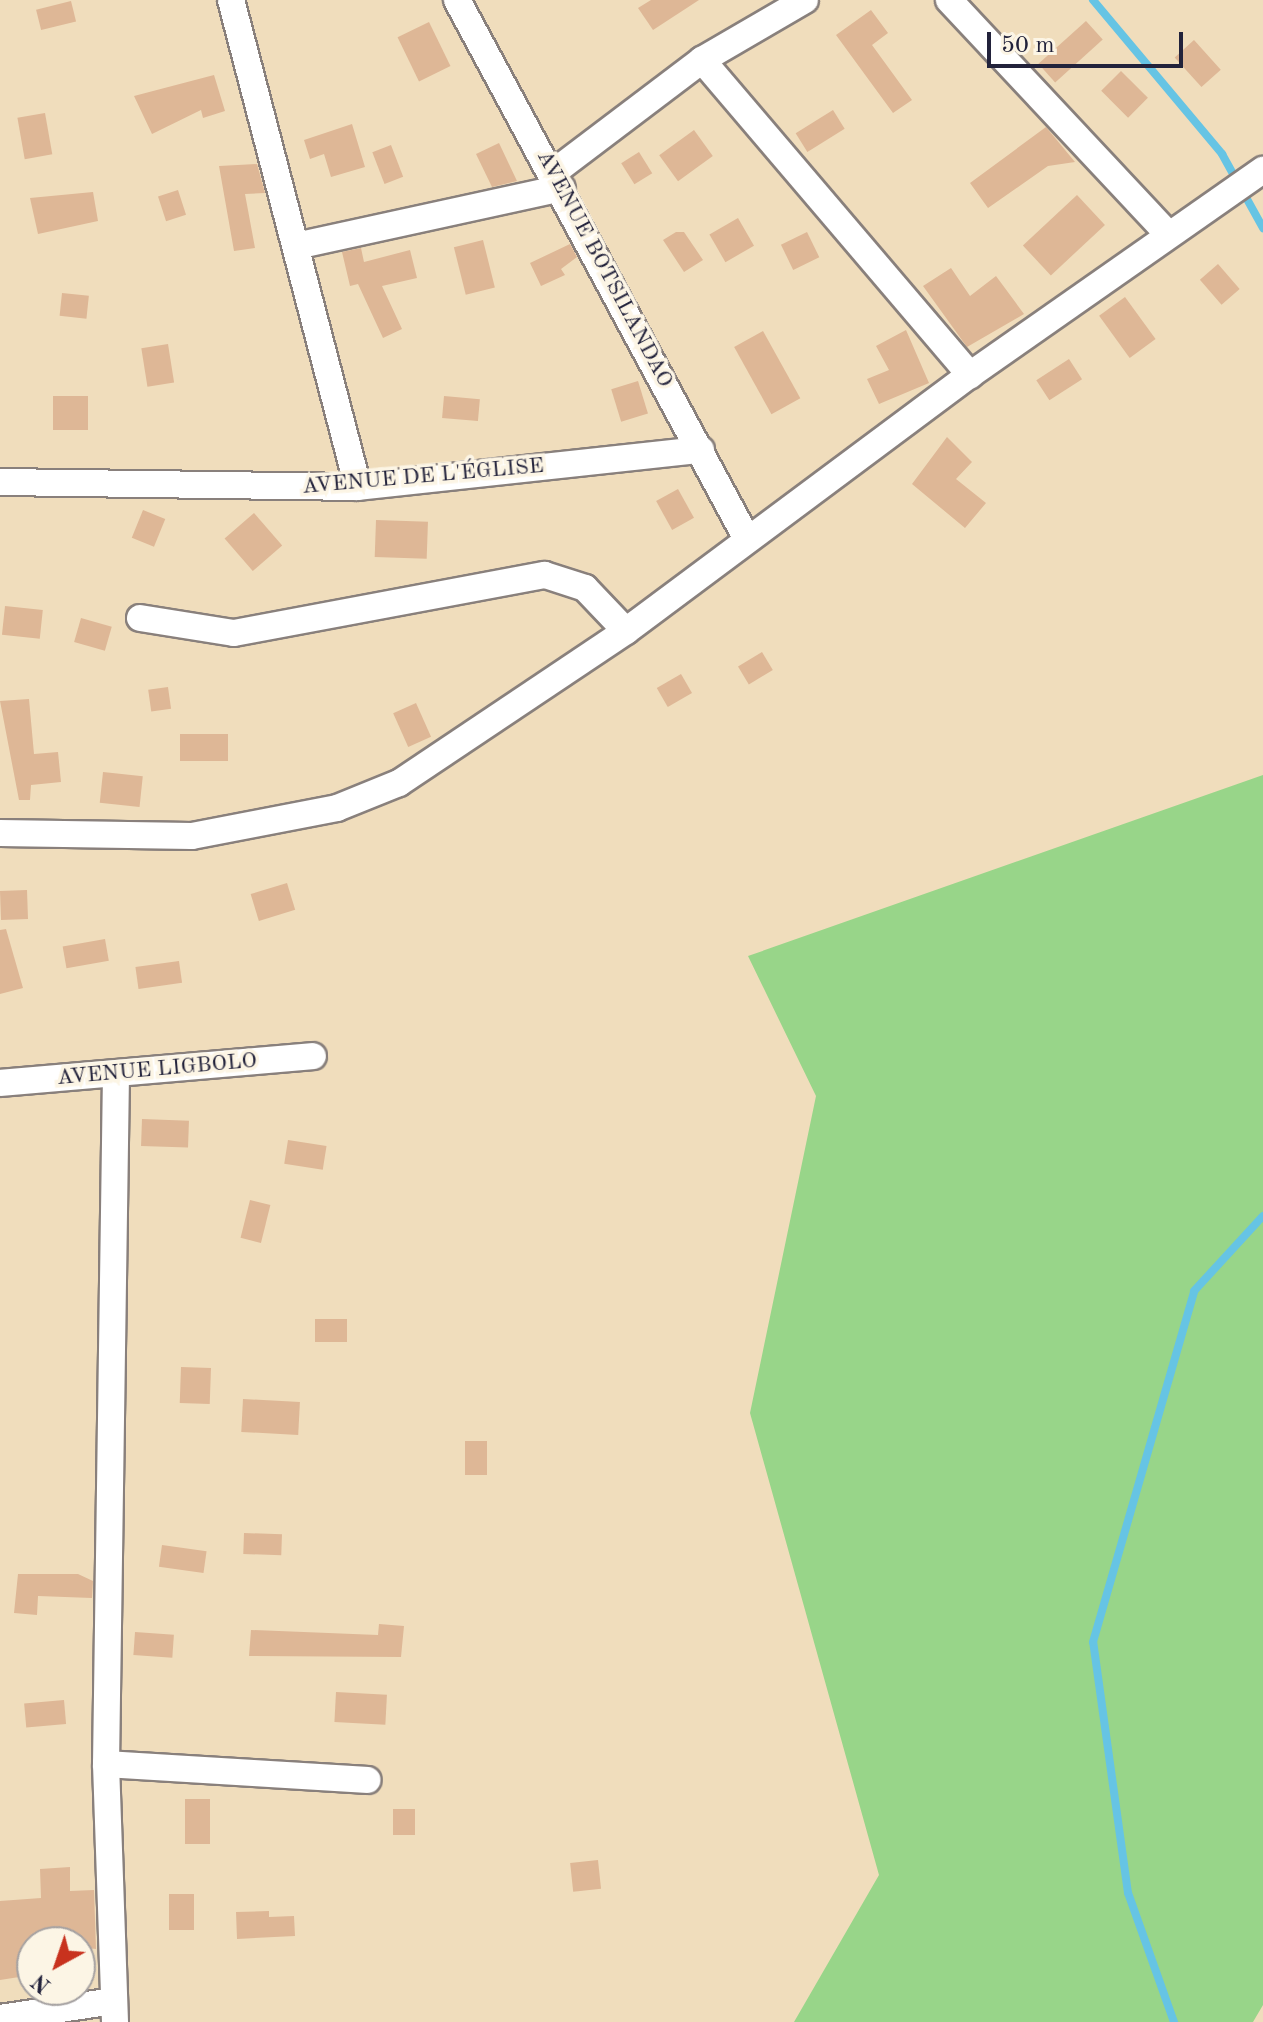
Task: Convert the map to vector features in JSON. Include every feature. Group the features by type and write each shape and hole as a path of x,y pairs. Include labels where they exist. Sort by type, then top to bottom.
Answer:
{"street":[{"path":"231,0 358,487"},
{"name":"AVENUE BOTSILANDAO","path":"457,0 558,180 747,539"},
{"path":"296,246 558,180 702,60 805,0"},
{"path":"949,0 1167,233"},
{"path":"702,60 970,375"},
{"path":"0,833 192,836 337,808 399,783 626,631 970,375 1167,233 1263,170"},
{"name":"AVENUE DE L'ÉGLISE","path":"0,482 358,487 701,450"},
{"path":"140,618 234,633 545,575 585,588 626,631"},
{"name":"AVENUE LIGBOLO","path":"0,1083 313,1056"},
{"path":"0,2018 115,2011 106,1764 116,1074"},
{"path":"106,1764 368,1780"}],"green space":[{"path":"1263,775 1263,2005 1253,2022 794,2022 879,1875 750,1413 816,1096 748,956"}],"building":[{"path":"651,0 699,0 653,30 638,8"},
{"path":"71,1 76,21 41,30 36,10"},
{"path":"871,10 888,33 872,45 912,100 893,113 836,35"},
{"path":"1086,21 1103,40 1055,82 1038,64"},
{"path":"429,22 450,66 419,81 398,37"},
{"path":"1194,40 1221,70 1201,87 1175,57"},
{"path":"1121,71 1148,98 1128,118 1101,91"},
{"path":"214,75 225,111 203,118 201,110 152,134 134,96"},
{"path":"833,110 845,129 807,152 796,133"},
{"path":"45,113 52,154 25,159 17,118"},
{"path":"352,124 365,167 331,177 324,154 310,159 304,140"},
{"path":"1046,127 1075,162 1048,166 988,208 970,183"},
{"path":"694,130 713,156 678,181 659,155"},
{"path":"499,143 517,181 492,187 476,154"},
{"path":"391,145 403,177 385,184 372,152"},
{"path":"639,152 652,173 634,184 621,163"},
{"path":"257,164 265,193 245,194 255,248 234,251 219,166"},
{"path":"178,190 186,215 166,221 158,196"},
{"path":"93,192 98,221 38,234 30,198"},
{"path":"1077,195 1105,225 1051,275 1023,245"},
{"path":"738,218 754,246 725,262 709,234"},
{"path":"676,232 684,232 703,260 684,272 663,240"},
{"path":"807,232 819,257 793,270 781,245"},
{"path":"483,240 495,288 466,295 454,247"},
{"path":"570,244 577,257 561,269 565,275 541,286 530,263"},
{"path":"361,248 364,262 410,250 417,278 382,286 402,329 383,338 358,284 350,286 342,252"},
{"path":"1218,264 1240,289 1222,305 1200,280"},
{"path":"951,268 970,296 996,276 1024,314 967,347 923,286"},
{"path":"62,293 89,296 86,319 60,316"},
{"path":"1125,297 1156,339 1130,358 1099,316"},
{"path":"906,330 929,383 879,404 867,379 889,370 876,346"},
{"path":"763,331 800,398 771,414 734,347"},
{"path":"168,344 174,383 147,387 141,348"},
{"path":"1069,359 1082,379 1049,400 1036,380"},
{"path":"638,381 648,414 621,422 611,389"},
{"path":"53,396 88,396 88,430 53,430"},
{"path":"444,396 480,399 478,421 442,418"},
{"path":"947,437 972,462 956,479 986,503 965,528 912,484"},
{"path":"678,489 694,518 672,530 656,501"},
{"path":"143,510 165,519 154,547 132,538"},
{"path":"254,513 282,545 253,571 225,539"},
{"path":"376,520 428,522 427,559 375,557"},
{"path":"5,606 43,610 40,639 2,635"},
{"path":"81,618 112,627 105,651 74,642"},
{"path":"762,652 773,670 749,684 738,666"},
{"path":"681,674 692,693 668,707 657,688"},
{"path":"168,687 171,709 151,712 148,690"},
{"path":"29,699 34,754 58,752 61,782 31,785 30,800 19,800 0,701"},
{"path":"416,703 431,737 408,747 393,713"},
{"path":"180,734 228,734 228,761 180,761"},
{"path":"103,772 143,776 140,807 100,803"},
{"path":"287,883 295,910 259,921 251,894"},
{"path":"27,890 28,919 1,920 0,891"},
{"path":"6,929 23,988 0,994 0,930"},
{"path":"105,939 109,961 66,968 63,946"},
{"path":"179,961 182,983 138,989 135,967"},
{"path":"142,1119 189,1121 188,1148 141,1146"},
{"path":"288,1140 327,1146 323,1170 284,1164"},
{"path":"250,1200 270,1205 261,1243 241,1238"},
{"path":"315,1319 347,1319 347,1342 315,1342"},
{"path":"181,1367 211,1368 210,1404 180,1403"},
{"path":"243,1399 300,1402 298,1435 241,1432"},
{"path":"465,1441 487,1441 487,1475 465,1475"},
{"path":"244,1533 282,1534 281,1555 243,1554"},
{"path":"162,1545 207,1551 204,1573 159,1567"},
{"path":"18,1574 78,1574 93,1581 92,1598 38,1596 37,1615 14,1613"},
{"path":"379,1624 404,1626 401,1657 249,1656 251,1630 378,1635"},
{"path":"135,1632 174,1635 172,1658 133,1655"},
{"path":"336,1692 387,1695 385,1725 334,1722"},
{"path":"64,1700 66,1724 26,1727 24,1703"},
{"path":"185,1799 210,1799 210,1844 185,1844"},
{"path":"393,1809 415,1809 415,1835 393,1835"},
{"path":"598,1860 601,1889 573,1892 570,1863"},
{"path":"70,1867 70,1891 94,1890 95,1926 16,1926 16,1978 0,1980 0,1901 41,1898 40,1869"},
{"path":"169,1894 194,1894 194,1930 169,1930"},
{"path":"269,1911 269,1917 294,1916 295,1936 237,1939 236,1912"}],"waterway":[{"path":"1093,0 1222,154 1263,228"},
{"path":"1174,2022 1128,1893 1093,1642 1194,1291 1263,1216"}]}
